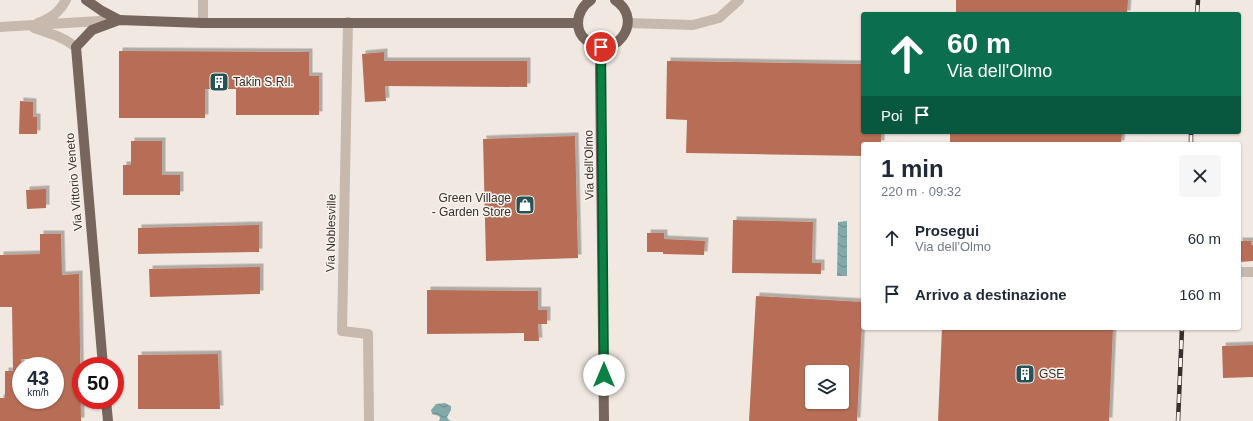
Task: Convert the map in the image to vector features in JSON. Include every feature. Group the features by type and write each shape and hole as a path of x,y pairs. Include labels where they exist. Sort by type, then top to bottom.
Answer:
{"main road":[{"path":"86,0 119,20"},
{"path":"591,0 581,11 578,28 583,37 591,44 601,47 611,46 620,40 628,23 623,8 615,0"},
{"path":"76,47 92,30 119,20 203,23 578,22"},
{"name":"Via Vittorio Veneto","path":"76,47 102,357"},
{"name":"Via dell'Olmo","path":"601,47 604,421"},
{"path":"107,409 108,421"}],"street":[{"path":"29,26 48,20 57,13 66,0"},
{"path":"203,0 203,23"},
{"path":"628,23 693,24 719,18 739,0"},
{"path":"0,28 119,20"},
{"name":"Via Noblesville","path":"348,22 342,331 368,334 368,421"},
{"path":"29,26 56,34 69,41 76,47"},
{"path":"1241,272 1253,272"}],"water":[{"path":"847,221 847,276 837,276 838,222"},
{"path":"445,403 451,406 451,410 447,417 451,421 439,421 439,416 432,414 431,410 436,404"}],"building":[{"path":"956,0 1128,0 1127,12 956,12"},
{"name":"Takin S.R.l.","path":"119,51 309,52 309,76 319,76 319,115 236,115 236,89 205,89 205,118 119,118"},
{"path":"384,52 384,61 527,61 527,87 385,86 386,101 365,102 362,54"},
{"path":"667,61 861,64 861,134 881,134 881,142 861,142 861,156 686,153 687,120 666,119"},
{"path":"20,101 33,102 33,117 37,117 37,134 19,134"},
{"path":"950,134 1122,134 1121,142 950,142"},
{"path":"575,136 578,258 486,261 483,139"},
{"path":"131,141 162,141 162,175 180,175 180,195 123,195 123,165 131,165"},
{"path":"46,189 46,208 27,209 26,190"},
{"path":"733,220 813,222 812,263 821,263 821,274 732,273"},
{"path":"259,225 259,252 138,254 138,228"},
{"path":"647,233 664,233 664,239 705,241 704,255 647,252"},
{"path":"40,234 61,234 62,275 79,274 80,357 72,357 72,409 81,409 81,421 0,421 0,398 5,398 5,371 12,371 12,409 64,409 64,357 13,357 12,307 0,307 0,255 40,254"},
{"path":"1241,241 1251,241 1251,245 1253,245 1253,261 1241,262"},
{"path":"260,267 260,294 150,297 149,269"},
{"path":"427,290 538,291 538,310 547,310 547,324 538,324 539,341 524,341 524,333 427,334"},
{"path":"756,296 861,302 862,330 857,421 749,421"},
{"name":"GSE","path":"942,330 1113,330 1109,421 938,421"},
{"path":"1253,345 1253,377 1223,378 1222,346"},
{"path":"218,354 220,409 138,409 138,355"}],"railway":[{"path":"1197,12 1198,0"},
{"path":"1191,134 1191,142"},
{"path":"1178,421 1182,330"}],"place":[{"name":"Takin S.R.l.","path":"219,82"},
{"name":"Green Village - Garden Store","path":"525,205"},
{"name":"GSE","path":"1025,374"}],"route":[{"path":"601,47 604,375"}]}
